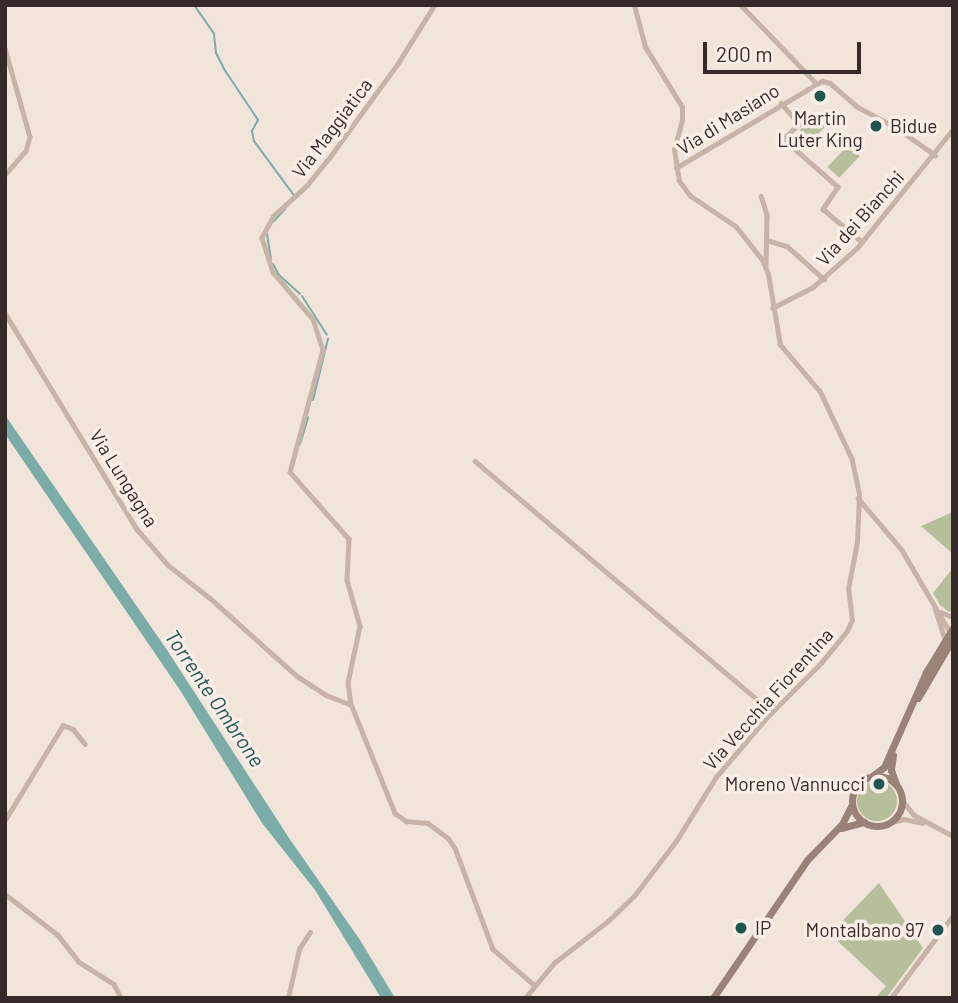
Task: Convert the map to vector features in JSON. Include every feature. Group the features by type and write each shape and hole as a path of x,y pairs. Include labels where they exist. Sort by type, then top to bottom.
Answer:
{"main road":[{"path":"713,998 807,860 837,830 852,804 856,787 884,767 910,710 950,635"},
{"path":"837,830 864,822 874,825 887,823 898,814 902,800 891,768 894,747"},
{"path":"872,776 888,779 897,786"},
{"path":"852,804 864,822"}],"street":[{"name":"Via Maggiatica","path":"435,5 398,64 332,155 308,185 274,216 262,238 273,272 313,319 323,350 290,472 349,539 347,580 360,625 348,684 351,705 394,813 406,821 428,824 448,838 455,848 494,948 533,984"},
{"path":"634,5 645,47 682,107 682,120 675,146 676,168"},
{"path":"741,5 815,82 830,83 856,106 902,131 935,155"},
{"path":"5,48 30,137 26,150 5,175"},
{"name":"Via di Masiano","path":"676,168 815,82"},
{"path":"781,103 799,125 787,136 787,142 838,187 823,209 862,242"},
{"name":"Via dei Bianchi","path":"772,308 824,279 862,242 935,155 953,129"},
{"name":"Via Vecchia Fiorentina","path":"524,998 533,984 559,958 634,896 676,841 716,777 772,712 821,663 851,625 848,589 857,542 859,498 857,478 848,450 820,392 784,352 772,308 766,269 732,223 687,193 679,181 676,168"},
{"path":"761,196 767,215 766,269"},
{"path":"766,240 789,248 824,279"},
{"path":"766,254 778,242"},
{"name":"Via Lungagna","path":"5,313 136,528 167,565 210,598 297,676 326,695 351,705"},
{"path":"475,461 772,712"},
{"path":"859,498 899,545 939,610 950,635"},
{"path":"929,594 950,635"},
{"path":"939,610 953,617"},
{"path":"5,820 62,725 73,729 85,744"},
{"path":"902,800 912,814 953,836"},
{"path":"887,823 904,819 931,825"},
{"path":"5,894 64,940 79,962 114,984 121,998"},
{"path":"891,998 953,915"},
{"path":"288,998 299,949 310,932"}],"green space":[{"path":"814,115 826,126 803,151 791,140"},
{"path":"848,145 860,156 839,178 828,167"},
{"path":"953,512 953,554 921,526"},
{"path":"953,568 953,611 949,612 940,605 933,593"},
{"path":"877,781 891,787 897,801 891,815 877,821 863,815 857,801 863,787"},
{"path":"879,883 923,948 886,998 875,998 886,986 830,934"}],"water":[{"path":"5,415 167,650 289,838 360,940 395,998 381,998 315,890 262,823 180,690 5,434"}],"waterway":[{"path":"194,5 214,34 216,53 224,69 258,120 252,131 254,141 293,194"},
{"path":"273,222 285,209"},
{"path":"267,234 271,259"},
{"path":"273,264 279,275 300,294"},
{"path":"302,296 327,335"},
{"path":"313,400 328,339"},
{"path":"300,444 308,417"}],"place":[{"name":"Martin Luter King","path":"820,96"},
{"name":"Bidue","path":"876,126"},
{"name":"Moreno Vannucci","path":"879,784"},
{"name":"IP","path":"741,928"},
{"name":"Montalbano 97","path":"938,930"}],"water label":[{"name":"Torrente Ombrone","path":"215,698"}]}
